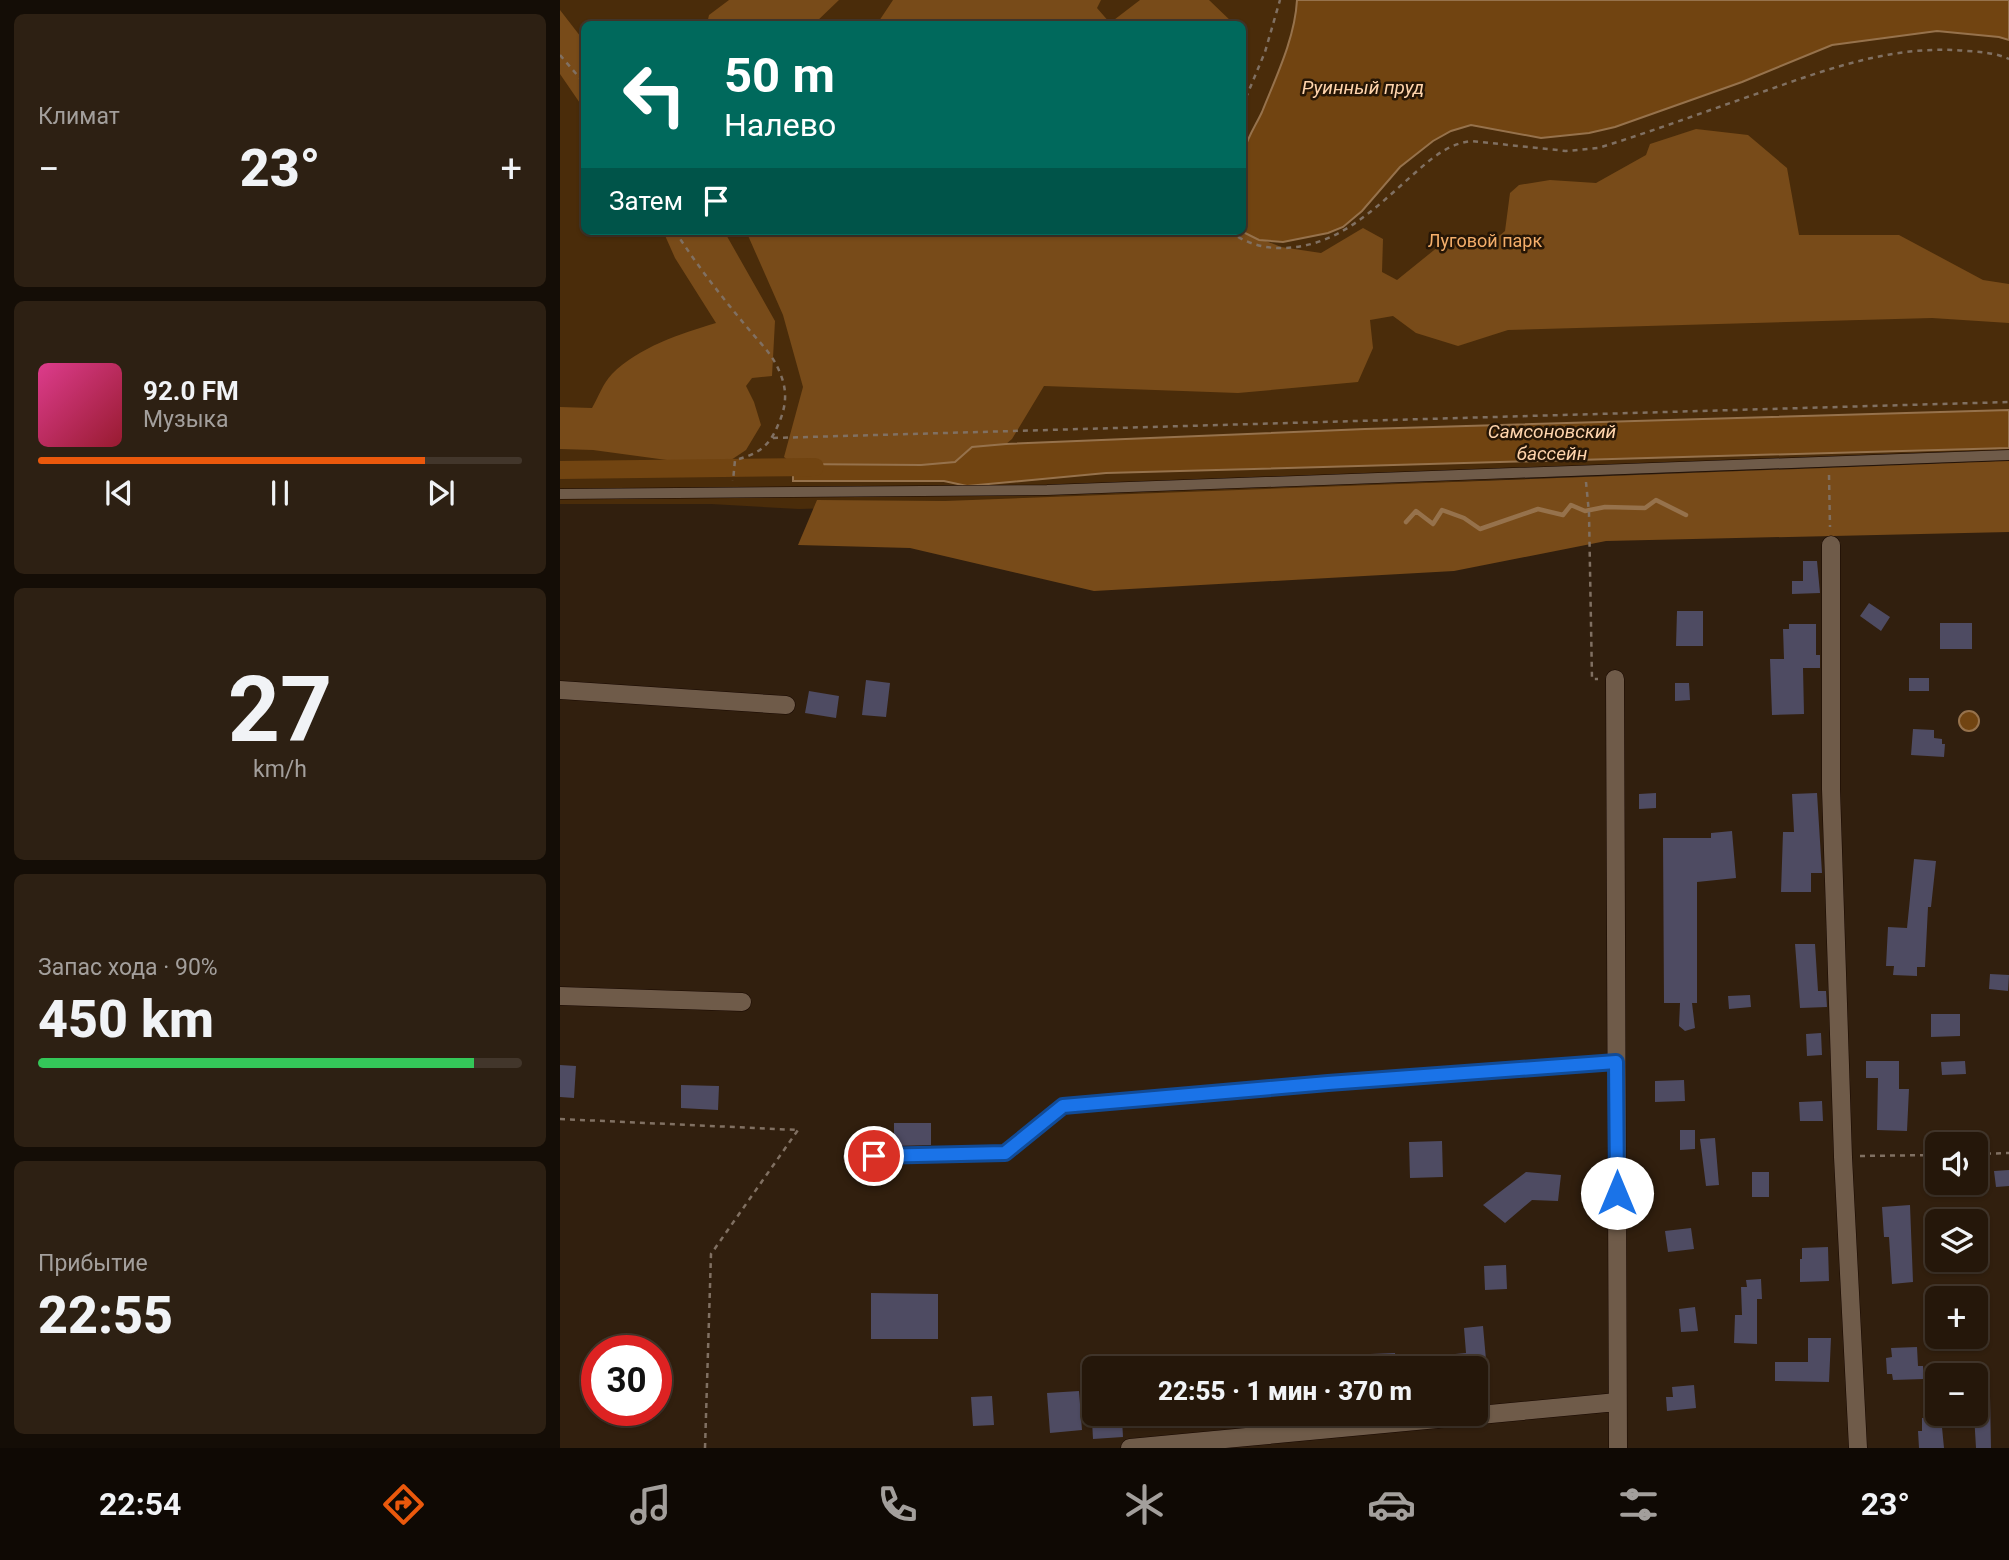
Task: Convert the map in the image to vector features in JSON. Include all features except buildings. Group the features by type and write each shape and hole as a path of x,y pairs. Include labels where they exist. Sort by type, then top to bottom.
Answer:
{"street":[{"path":"1831,545 1831,789 1843,1157 1858,1448"},
{"path":"1615,679 1618,1448"},
{"path":"560,690 786,705"},
{"path":"560,996 742,1002"},
{"path":"1130,1448 1617,1402"}],"lane":[{"path":"560,494 1035,490 2009,455"},
{"path":"848,1157 1005,1153 1063,1106 1616,1062"}],"path":[{"path":"1246,97 1265,52 1280,0"},
{"path":"1234,235 1240,240 1272,248 1296,248 1317,244 1356,224 1421,168 1456,143 1471,141 1566,151 1598,148 1815,73 1883,54 1912,50 1955,50 1999,54 2009,59"},
{"path":"560,55 581,80"},
{"path":"678,235 716,288 768,351 781,374 786,396 783,413 773,438 760,452 735,460 734,470"},
{"path":"773,438 2009,402"},
{"path":"1829,461 1831,545"},
{"path":"1588,497 1592,679 1615,679"},
{"path":"560,1119 798,1130 711,1254 705,1448"},
{"path":"1988,1154 2009,1153"},
{"path":"1843,1157 1925,1155"}],"green space":[{"name":"Луговой парк","path":"560,0 2009,0 2009,458 1035,502 799,509 711,504 560,504"}],"shaded area":[{"path":"729,0 839,0 817,21 708,21 709,15"},
{"path":"893,0 1101,0 1097,8 1108,21 879,21"},
{"path":"1140,0 1209,0 1231,21 1113,21"},
{"path":"560,10 581,37 581,105 560,74"},
{"path":"1696,129 1748,135 1787,168 1799,235 1899,235 1983,280 2009,284 2009,323 1932,318 1508,330 1458,346 1416,333 1393,316 1370,320 1373,348 1358,382 1238,393 1044,386 1012,439 1006,444 972,447 955,462 921,465 793,464 784,457 803,387 783,315 748,235 1246,233 1281,247 1321,253 1363,228 1383,239 1382,272 1397,280 1449,238 1485,241 1499,236 1505,231 1510,193 1519,185 1550,180 1596,183 1646,155 1650,144"},
{"path":"665,235 726,235 775,321 772,376 752,378 746,386 761,425 746,450 731,460 711,466 593,450 560,449 560,407 592,408 609,378 635,356 674,337 716,323 675,258"},
{"path":"2009,461 2009,532 1606,541 1454,571 1094,591 910,548 798,545 817,500 945,501"}],"water":[{"name":"Руинный пруд","path":"1297,0 2009,0 2009,40 1937,31 1832,45 1742,82 1615,127 1589,133 1541,138 1471,125 1451,131 1433,141 1400,167 1362,211 1343,227 1328,233 1283,242 1259,240 1246,234 1246,146 1284,57"},
{"name":"Самсоновский бассейн","path":"2009,410 2009,448 1106,473 967,486 944,481 793,481 793,464 921,465 955,462 972,447 1006,444 1365,429"},
{"path":"1965,711 1973,711 1979,721 1973,731 1965,731 1959,725 1959,717"}],"waterway":[{"path":"560,470 815,467"},
{"path":"1406,522 1416,511 1433,524 1442,510 1464,518 1480,529 1538,509 1563,515 1571,505 1585,511 1605,507 1645,508 1656,500 1686,515"}],"route":[{"path":"874,1156 1005,1153 1063,1106 1616,1062 1617,1193"}]}
